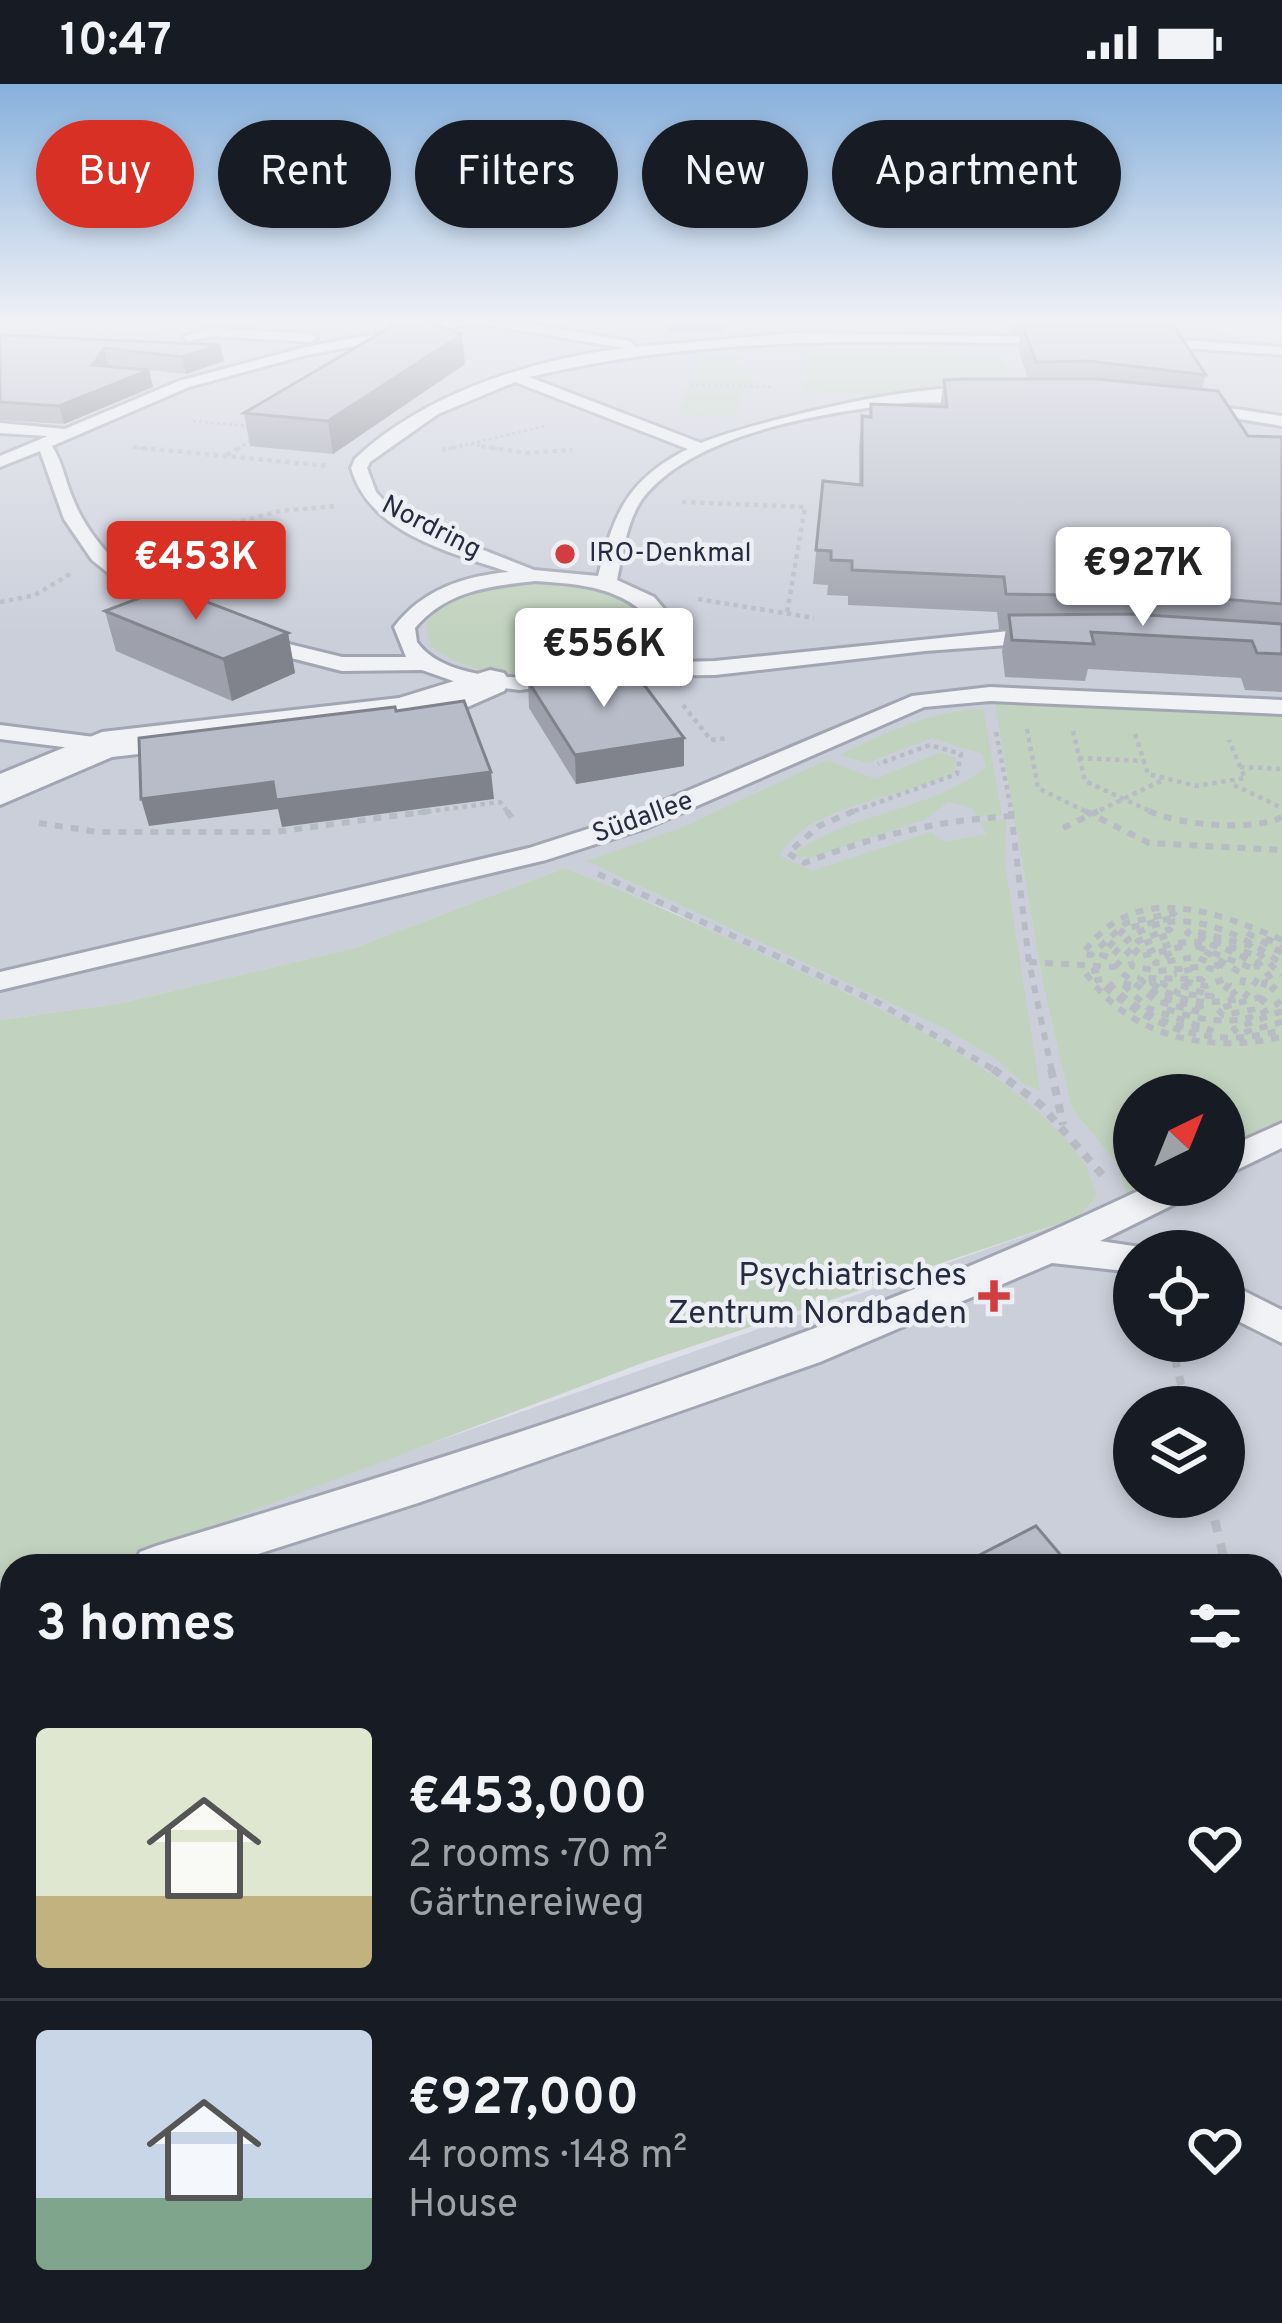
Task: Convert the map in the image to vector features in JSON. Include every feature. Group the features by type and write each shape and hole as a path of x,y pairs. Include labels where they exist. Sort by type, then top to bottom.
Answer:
{"street":[{"path":"14,805 102,745 414,708 490,682"}],"lane":[{"path":"0,462 93,423"},
{"name":"Nordring","path":"409,423 359,468 372,499 458,547 540,576"},
{"path":"635,423 703,448"},
{"path":"606,584 632,500 663,468 703,448 789,423"},
{"path":"0,428 56,439"},
{"path":"56,439 52,455 64,499 98,557 137,590 237,637 342,664 427,663 490,682 551,683 613,671 719,668 860,648 1068,636"},
{"path":"427,663 412,652 404,636 416,610 458,588 540,576 606,584 639,595 663,616 666,631 655,649 613,671"},
{"path":"991,612 996,638"},
{"name":"Südallee","path":"0,981 536,854 706,794 892,710 947,696 1282,706"},
{"path":"0,732 102,745"},
{"path":"1245,1153 1282,1134"},
{"path":"195,1554 554,1443 833,1343 1141,1206"},
{"path":"1049,1250 1113,1256"},
{"path":"1245,1308 1282,1328"}],"path":[{"path":"211,423 268,430 225,456"},
{"path":"56,439 359,468 554,423"},
{"path":"470,443 526,453 572,450"},
{"path":"0,602 35,595 98,557 280,511 318,510 372,499"},
{"path":"632,500 805,507 787,613"},
{"path":"639,595 820,619"},
{"path":"990,694 1012,816 1029,962 1064,1126"},
{"path":"1025,722 1038,788 1148,843 1282,850"},
{"path":"1071,724 1085,781 1168,820 1267,825 1282,817"},
{"path":"1133,727 1148,774 1162,780 1232,784 1282,808"},
{"path":"1226,732 1245,778 1232,784"},
{"path":"868,768 930,746 962,754 957,775 937,786 843,816 794,843 788,853 798,862 937,820 1012,816"},
{"path":"1079,758 1144,761"},
{"path":"1240,766 1282,769"},
{"path":"1063,828 1162,780"},
{"path":"14,805 80,834 274,832 500,802 536,854 602,875 705,921 939,1034 998,1071 1064,1126 1108,1183 1121,1216"},
{"path":"1282,946 1193,908 1152,909 1098,929 1083,954 1091,955 1120,923 1173,913 1177,917 1124,929 1102,955 1111,958 1119,943 1142,927 1168,923 1216,927 1249,940 1282,964"},
{"path":"1189,913 1213,917 1282,946 1244,932 1187,917 1189,913"},
{"path":"1029,962 1119,970 1186,974 1199,967 1159,971 1132,966 1130,959 1136,950 1174,933 1169,929 1130,945 1119,970"},
{"path":"1282,975 1251,946 1198,929 1187,933 1248,951 1264,964 1276,986 1266,1004 1246,1013 1215,1012 1260,997 1266,986 1259,977 1244,998 1227,1002 1184,1000 1152,983 1162,983 1179,994 1212,996 1180,985 1183,981 1205,986 1225,979 1224,992 1236,992 1244,976 1198,947 1257,970 1258,965 1244,956 1202,941 1181,940 1142,956 1180,947 1155,963 1200,956 1212,960 1220,967 1218,971 1209,968 1203,979 1140,979 1149,991 1201,1007 1203,1013 1156,1001 1119,970 1085,972 1108,1001 1170,1034 1255,1045 1282,1030"},
{"path":"1282,1000 1270,1012 1247,1020 1202,1019 1160,1006 1129,982 1120,982 1136,1001 1211,1030 1196,1031 1139,1009 1105,979 1097,980 1132,1010 1192,1035 1248,1039 1282,1030"},
{"path":"1282,1011 1234,1029 1238,1034 1282,1030"},
{"path":"1214,1518 1223,1554"}],"shaded area":[{"name":"Psychiatrisches Zentrum Nordbaden","path":"0,423 1282,423 1282,1554 138,1554 392,1457 1079,1217 1097,1196 1051,1126 1001,1082 934,1038 673,912 565,868 354,948 117,1004 0,1020"}],"green space":[{"path":"535,582 582,585 624,599 650,616 648,639 601,667 541,677 481,670 431,646 426,624 447,603 490,587"},
{"path":"995,703 1282,716 1282,1119 1245,1138 1245,1074 1113,1074 1113,1158 1072,1108 1043,982"},
{"path":"983,709 1002,815 977,817 972,808 948,802 926,819 810,858 798,857 796,852 819,838 941,794 986,767 982,754 932,738 867,763 840,755 927,718"},
{"path":"941,752 956,758 955,772 833,814 792,839 780,856 812,871 931,832 944,842 987,834 980,822 1006,819 1005,864 1040,1090 1025,1085 998,1060 944,1028 587,861 683,827 827,760 875,779"},
{"path":"565,868 759,952 943,1043 1016,1093 1048,1122 1081,1159 1097,1196 1079,1217 645,1362 139,1554 0,1554 0,1020 117,1004 354,948"}],"building":[{"path":"862,423 1240,423 1248,436 1282,437 1282,604 1200,597 1006,594 1004,577 852,570 852,561 831,560 831,551 816,550 823,481 862,485"},
{"path":"168,587 288,633 223,659 105,611"},
{"path":"1132,614 1282,624 1282,654 1257,653 1252,641 1091,632 1094,644 1012,640 1009,615"},
{"path":"630,666 684,738 575,755 528,681"},
{"path":"464,701 491,772 276,800 273,782 141,799 139,738"},
{"path":"1036,1526 1060,1554 981,1554"}],"place":[{"name":"IRO-Denkmal","path":"565,554"},
{"name":"Psychiatrisches Zentrum Nordbaden","path":"994,1296"}]}
